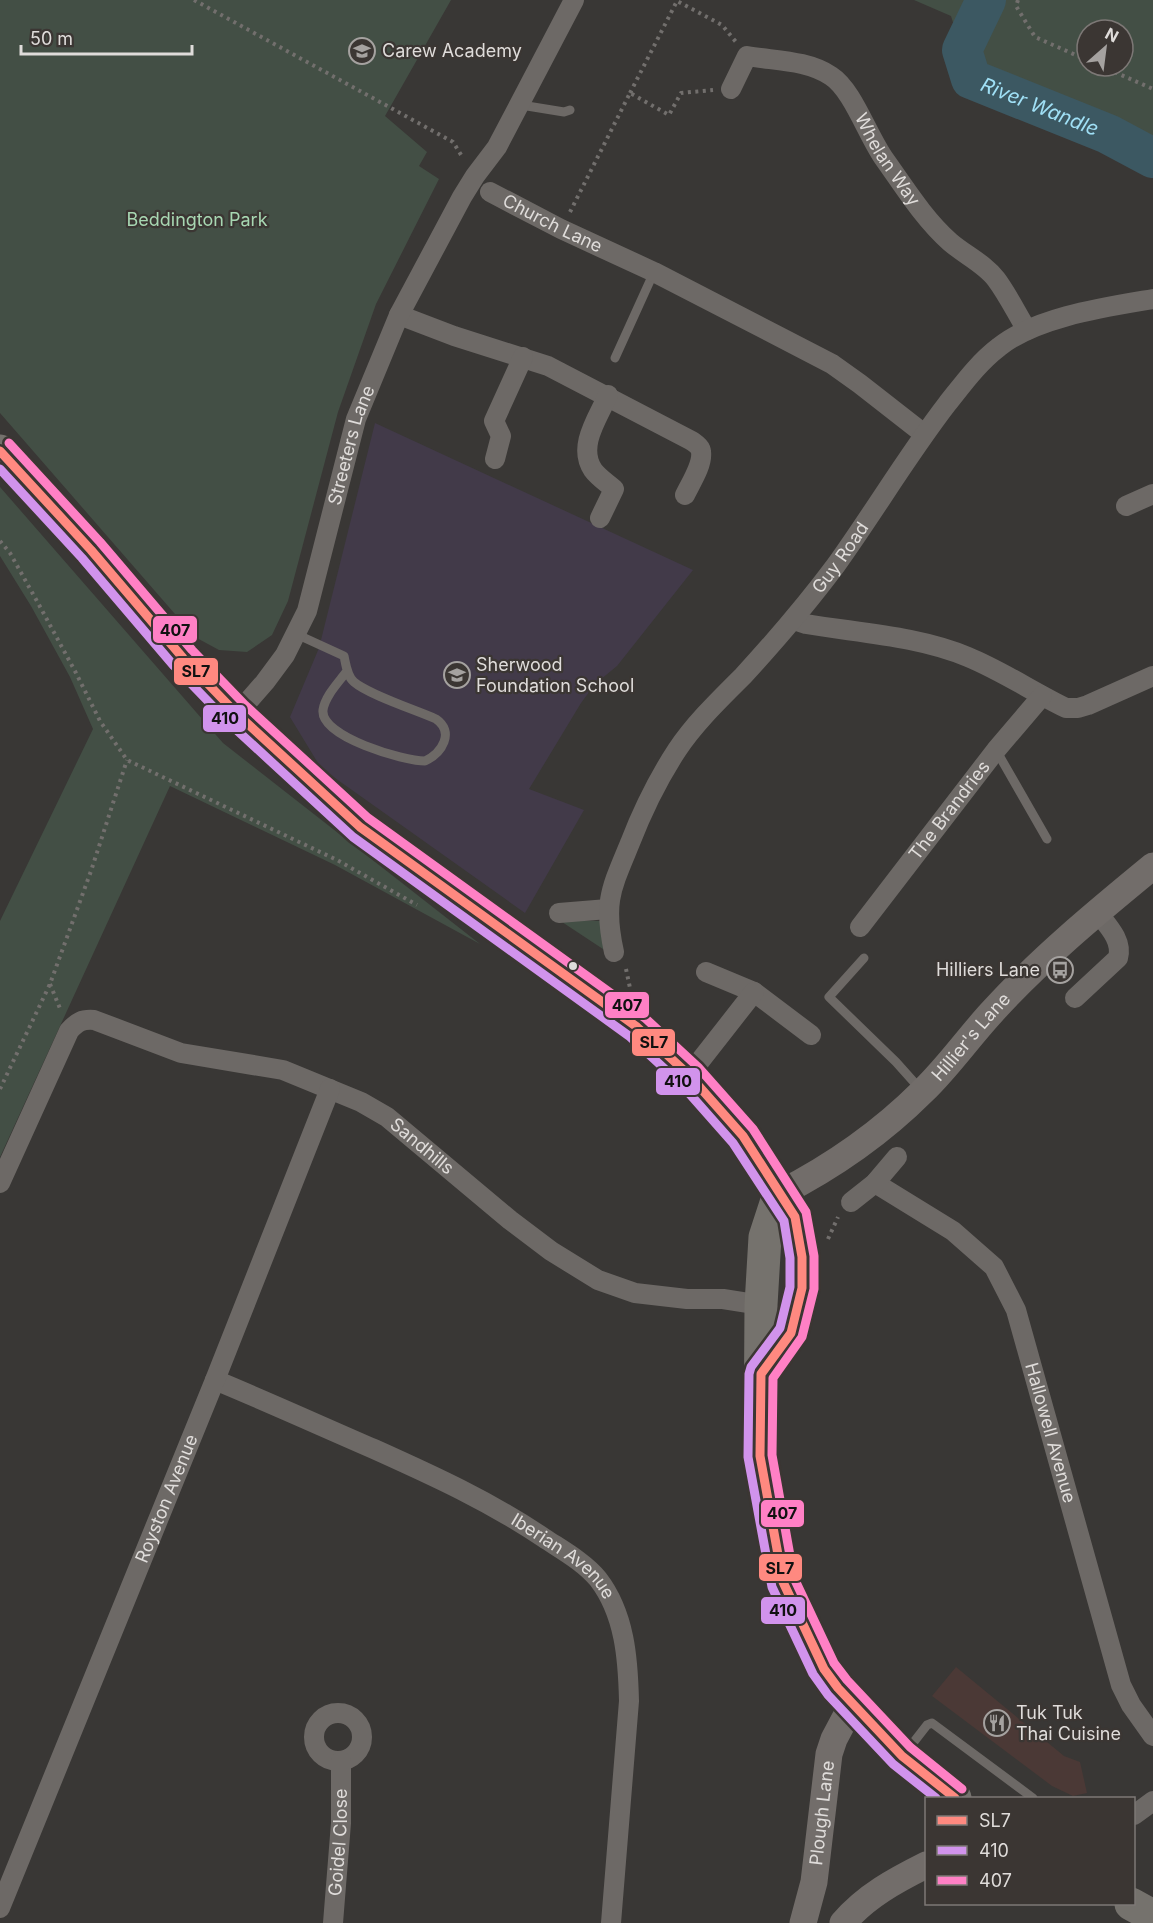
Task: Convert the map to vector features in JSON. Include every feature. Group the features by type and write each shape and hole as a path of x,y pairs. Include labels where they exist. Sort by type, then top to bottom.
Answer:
{"highway":[{"path":"0,451 91,550 183,658 237,714 360,826 637,1027 688,1075 743,1136 795,1217 802,1257 802,1288 790,1333 761,1374"},
{"path":"779,1194 765,1237 761,1305 760,1456 783,1582 824,1669 852,1705 903,1756 954,1797"},
{"path":"1133,1905 1153,1916"}],"main road":[{"name":"Hillier's Lane","path":"779,1194 855,1150 923,1092 992,1012 1097,912 1153,866"},
{"name":"Plough Lane","path":"806,1914 814,1882 829,1754 834,1739 852,1705"},
{"path":"806,1914 833,1913 847,1919 890,1882 925,1866"}],"street":[{"name":"Streeters Lane","path":"237,714 285,655 296,634 311,597 356,418 399,315 475,176 497,147 574,0"},
{"path":"731,89 747,56"},
{"name":"Whelan Way","path":"747,56 806,64 832,76 844,88 878,150 924,214 948,241 987,269 996,279 1027,330"},
{"name":"Church Lane","path":"490,192 561,229 654,272 832,364 924,434"},
{"name":"Guy Road","path":"613,949 608,909 614,884 633,835 677,750 694,728 794,620 876,507 924,434 983,361 1011,338 1027,330 1105,307 1153,298"},
{"path":"399,315 454,336 548,366 608,395 692,441 699,447 702,454 685,495"},
{"path":"495,459 501,436 494,421 523,357"},
{"path":"600,518 614,489 594,472 586,451 588,440 608,395"},
{"path":"1126,506 1153,495"},
{"path":"794,620 947,649 969,657 1066,708 1078,708 1153,676"},
{"name":"The Brandries","path":"860,927 996,750 1042,696"},
{"path":"559,913 608,909"},
{"path":"1075,998 1118,958 1120,951 1114,935 1097,912"},
{"path":"706,972 754,992 811,1035"},
{"path":"688,1075 754,992"},
{"name":"Sandhills","path":"69,1031 77,1022 85,1019 94,1020 181,1053 283,1070 361,1102 387,1117 510,1220 598,1280 635,1293 687,1299 723,1299 761,1305"},
{"path":"0,1183 69,1031"},
{"name":"Royston Avenue","path":"0,1908 215,1380 330,1089"},
{"path":"851,1202 876,1183 897,1156"},
{"name":"Hallowell Avenue","path":"876,1183 953,1231 994,1267 1016,1310 1120,1685 1153,1736"},
{"name":"Iberian Avenue","path":"215,1380 454,1485 496,1507 572,1557 597,1578 616,1613 624,1640 628,1668 628,1701 611,1923"},
{"name":"Goidel Close","path":"333,1923 341,1823 341,1761"},
{"path":"1135,1814 1153,1801"}],"lane":[{"path":"520,105 564,112 570,110"},
{"name":"Church Lane","path":"475,176 490,192"},
{"path":"615,358 654,272"},
{"path":"296,634 344,656 353,681 364,688 444,724 446,737 438,752 425,762 406,759 340,735 330,728 324,720 323,710 327,699 348,671"},
{"path":"996,750 1047,839"},
{"path":"864,958 829,997 896,1062 923,1092"},
{"path":"903,1756 927,1725 932,1723 1032,1797"}],"path":[{"path":"194,0 453,142 475,176"},
{"path":"1018,0 1017,6 1035,37 1075,55"},
{"path":"561,229 677,1 722,25 747,56"},
{"path":"1128,78 1153,89"},
{"path":"630,93 669,115 681,93 731,89"},
{"path":"0,541 10,553 100,721 127,760 326,855 420,906"},
{"path":"0,1089 50,984 91,871 127,760"},
{"path":"613,949 623,946 637,1027"},
{"path":"50,984 69,1031"},
{"path":"827,1245 835,1221 851,1202"}],"shaded area":[{"name":"Sherwood Foundation School","path":"375,423 693,570 617,666 595,684 529,789 584,810 525,913 321,768 290,717 319,648"},
{"path":"956,1667 1064,1756 1080,1762 1087,1793 1073,1796 1052,1786 932,1696"}],"green space":[{"name":"Beddington Park","path":"0,0 451,0 385,116 427,152 419,166 439,179 376,304 338,412 288,601 272,635 247,652 219,650 195,637 0,413"},
{"path":"914,0 1153,0 1153,158 1108,134 971,79 951,16"},
{"path":"0,487 223,743 480,944 335,865 170,786 0,1157 0,921 93,729 70,677 0,556"},
{"path":"559,920 601,921 609,953"}],"waterway":[{"name":"River Wandle","path":"986,0 962,50 971,79 1108,134 1153,158"}],"transit line":[{"name":"407","path":"9,443 100,542 192,650 245,705 368,818 645,1018 698,1067 753,1129 806,1212 814,1256 814,1289 802,1337 773,1378 772,1455 794,1578 834,1663 847,1680 910,1747 962,1789"},
{"name":"SL7","path":"0,451 91,550 183,658 237,714 360,827 637,1027 689,1075 743,1136 795,1217 802,1257 802,1288 791,1333 761,1374 760,1456 783,1582 824,1669 838,1688 902,1756 954,1797"},
{"name":"410","path":"0,469 82,558 174,666 229,723 353,837 629,1036 680,1083 733,1143 784,1221 790,1258 790,1287 780,1328 751,1367 749,1374 748,1457 772,1587 813,1674 828,1695 893,1764 935,1797"}],"place":[{"name":"Carew Academy","path":"362,51"},
{"name":"Sherwood Foundation School","path":"457,675"},
{"name":"Hilliers Lane","path":"1060,970"},
{"name":"Tuk Tuk Thai Cuisine","path":"997,1723"}]}
